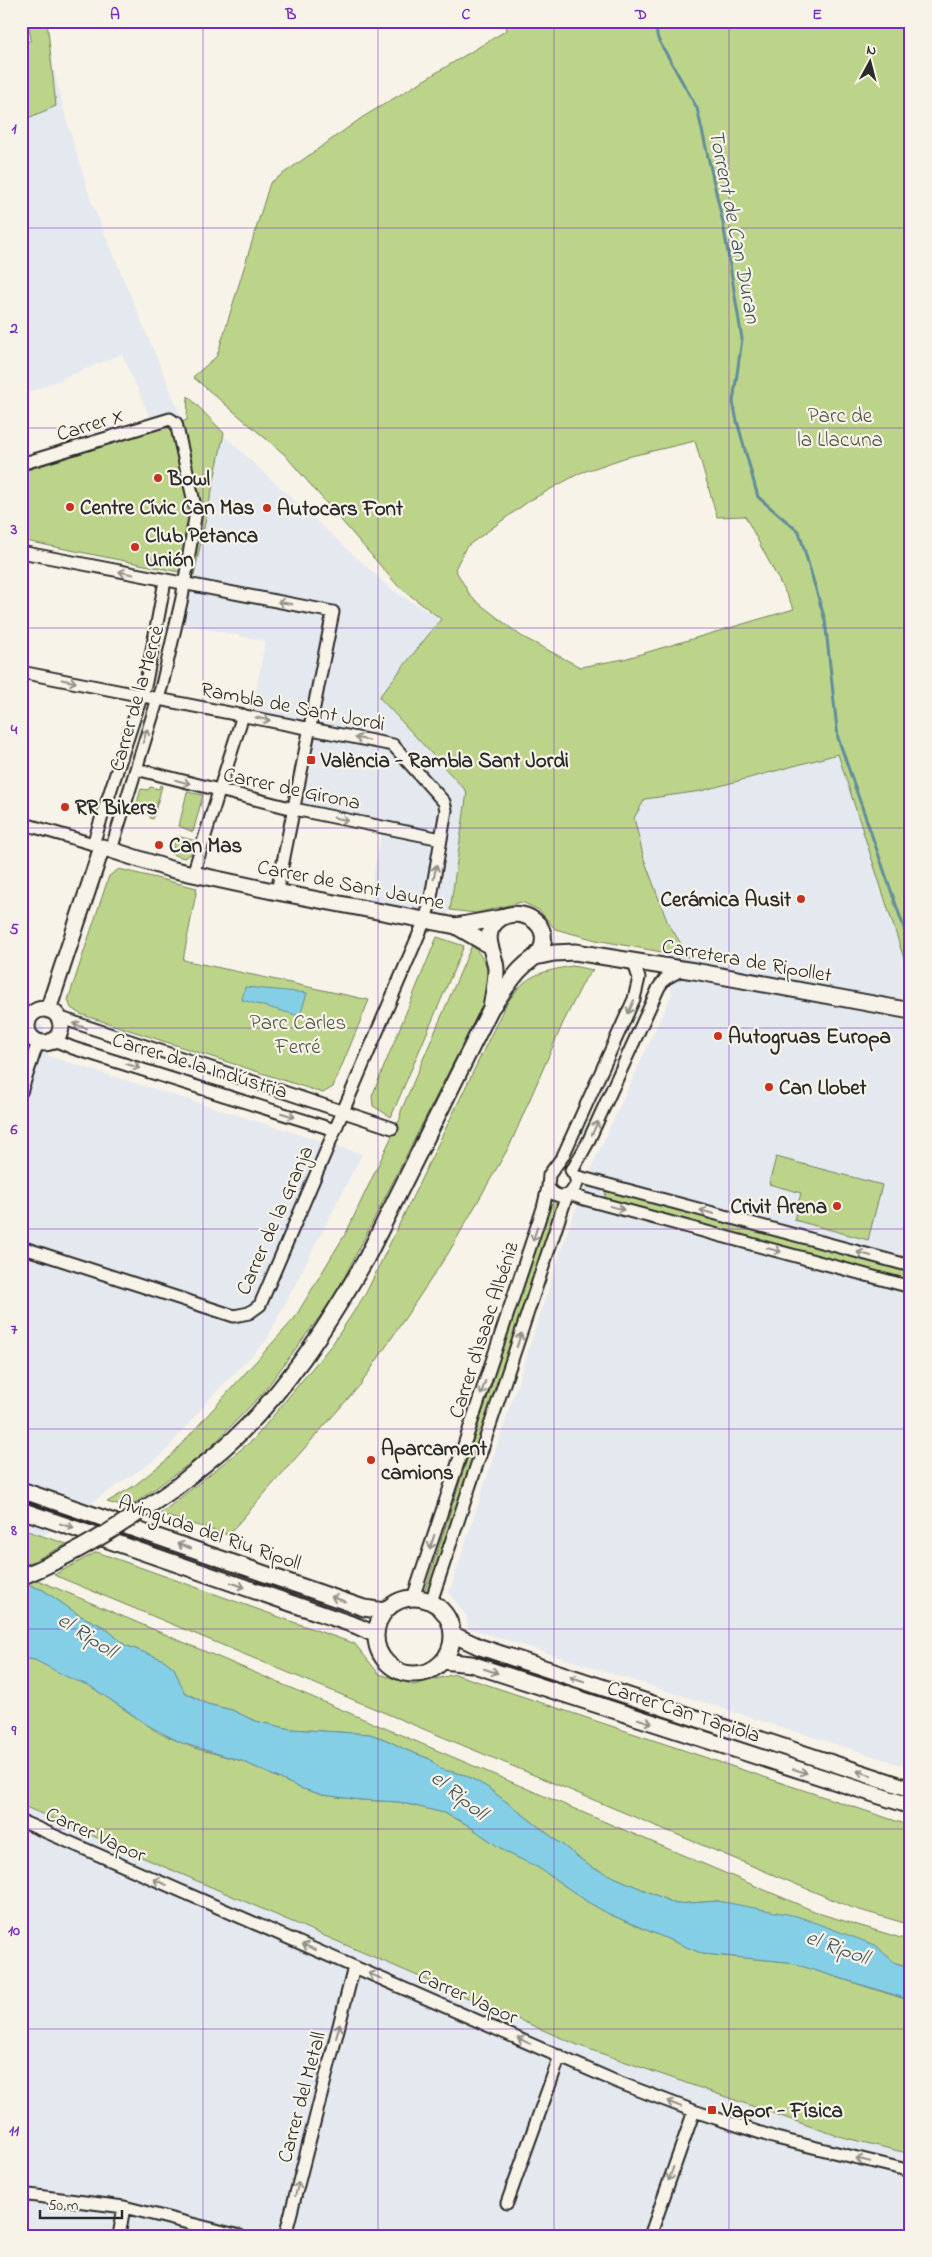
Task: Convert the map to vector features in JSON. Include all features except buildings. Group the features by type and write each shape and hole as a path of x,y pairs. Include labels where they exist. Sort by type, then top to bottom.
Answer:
{"street":[{"name":"Carrer X","path":"21,464 170,419"},
{"name":"Carrer de la Mercè","path":"102,847 136,769 162,685 184,584 196,511 176,423 170,419"},
{"path":"21,552 333,612 277,892"},
{"name":"Carrer de la Mercè","path":"102,847 146,682 166,580"},
{"name":"Rambla de Sant Jordi","path":"21,672 393,745 444,802 446,810 425,920"},
{"path":"193,874 243,715"},
{"name":"Carrer de Girona","path":"136,769 220,792 294,809 441,839"},
{"name":"Carrer de Sant Jaume","path":"21,818 79,836 102,847"},
{"name":"Carrer de Sant Jaume","path":"21,823 170,869 277,892 456,926 500,918"},
{"path":"48,1012 102,847"},
{"path":"21,1577 99,1538 175,1488 226,1446 281,1387 327,1324 366,1259 491,1008 542,946 543,936 539,926 532,918 521,914 510,914 500,918 491,929 495,987 491,1008"},
{"name":"Carrer de la Granja","path":"21,1247 234,1316 249,1314 260,1305 425,920"},
{"name":"Carrer de Sant Jaume","path":"456,926 492,951"},
{"name":"Carretera de Ripollet","path":"543,936 575,952"},
{"path":"492,951 506,965 529,961"},
{"name":"Carretera de Ripollet","path":"529,961 554,953 575,952 683,969 911,1011"},
{"name":"Carrer d'Isaac Albéniz","path":"413,1598 537,1226 548,1187 548,1179 563,1156 634,999 639,978 633,961"},
{"name":"Carrer d'Isaac Albéniz","path":"432,1602 569,1194 576,1184 574,1173 579,1160 659,987 665,979 683,969"},
{"name":"Carrer de la Indústria","path":"21,1008 48,1012 392,1128"},
{"path":"48,1012 60,1028 54,1040 46,1043 38,1042 31,1038 24,1029 30,1017 48,1012"},
{"name":"Carrer de la Indústria","path":"54,1040 73,1048 335,1130"},
{"path":"21,1092 38,1042"},
{"path":"553,1170 565,1167 574,1173 911,1266"},
{"path":"548,1187 556,1195 569,1194 911,1288"},
{"name":"Avinguda del Riu Ripoll","path":"21,1490 364,1608 385,1611"},
{"name":"Avinguda del Riu Ripoll","path":"21,1510 357,1626 376,1635"},
{"path":"413,1598 432,1602 446,1616 452,1634 451,1645 443,1661 431,1670 422,1674 402,1672 385,1661 379,1653 376,1635 380,1618 385,1611 402,1600 413,1598"},
{"name":"Carrer Can Tapiola","path":"452,1634 480,1647 911,1789"},
{"name":"Carrer Can Tapiola","path":"443,1661 471,1664 911,1806"},
{"name":"Carrer Vapor","path":"21,1821 615,2081 694,2111 776,2138 911,2172"},
{"name":"Carrer del Metall","path":"285,2236 354,1967"},
{"path":"507,2203 560,2056"},
{"path":"650,2236 694,2111"},
{"path":"21,2194 124,2207 240,2236"},
{"path":"119,2236 124,2207"}],"shaded area":[{"path":"21,21 42,21 63,107 91,201 184,423 156,431 122,354 25,394 21,388"},
{"path":"223,435 392,590 441,619 379,697 467,792 448,918 368,902 381,834 301,817 319,723 253,709 265,641 183,624"},
{"path":"839,754 911,976 911,1768 468,1628 467,1617 449,1593 567,1232 597,1155 672,994 627,814 641,799 701,791"},
{"path":"21,1016 43,1026 48,1056 362,1154 266,1341 212,1396 162,1455 21,1550"},
{"path":"21,1805 580,2046 838,2136 911,2154 911,2236 21,2236"}],"green space":[{"path":"28,21 47,21 56,106 21,121 21,45 31,40"},
{"name":"Parc de la Llacuna","path":"504,21 911,21 911,980 838,754 701,791 645,799 634,818 644,859 667,921 689,957 596,940 555,929 539,910 522,902 476,913 450,910 467,792 379,697 441,619 398,586 284,454 193,377 217,356 270,183 363,117 507,30","holes":["695,441 717,517 745,516 794,609 624,659 580,667 521,636 471,597 455,569 466,547 529,501 580,473 627,457"]},
{"path":"188,396 224,433 194,575 21,540 21,472 187,420"},
{"path":"160,785 162,786 153,819 150,818 150,815 135,810 141,789 148,790 150,787 159,789"},
{"path":"187,792 203,795 193,832 179,826"},
{"path":"177,836 196,841 191,854 184,858 171,854"},
{"name":"Parc Carles Ferré","path":"119,869 197,888 183,960 369,1000 333,1087 323,1093 80,1014 71,1008 68,1000 109,876"},
{"path":"437,937 464,946 391,1117 373,1106 372,1096"},
{"path":"472,945 479,952 488,972 483,1004 335,1296 262,1394 207,1451 128,1508 107,1502 134,1486 169,1458 294,1319 347,1231 400,1119 401,1111"},
{"path":"572,966 593,970 585,979 563,1023 510,1145 449,1252 361,1384 228,1535 160,1514 254,1439 333,1343 366,1293 504,1008 518,989 532,977"},
{"name":"Crivit Arena","path":"776,1157 882,1185 868,1240 794,1220 801,1193 769,1184"},
{"path":"606,1190 911,1272 911,1280 605,1198"},
{"path":"551,1200 562,1202 431,1596 424,1593"},
{"path":"21,1529 67,1544 28,1564 21,1561"},
{"path":"97,1552 355,1644 379,1674 414,1685 455,1674 911,1826 911,1925 853,1908 54,1575"},
{"path":"21,1573 821,1914 911,1941 911,1967 895,1963 875,1945 718,1901 676,1904 591,1867 487,1787 465,1775 440,1769 430,1759 389,1741 370,1734 291,1729 255,1721 232,1710 207,1704 184,1692 174,1668 164,1660 125,1645 104,1627 79,1615 43,1590 21,1582"},
{"path":"21,1658 35,1660 90,1686 159,1733 194,1748 242,1761 300,1788 323,1795 399,1802 444,1813 466,1824 506,1852 539,1868 588,1902 609,1914 703,1954 789,1962 911,2001 911,2154 838,2136 580,2046 21,1805"}],"water":[{"path":"245,987 307,993 300,1016 242,1000"},
{"name":"el Ripoll","path":"21,1582 43,1590 79,1615 104,1627 125,1645 164,1660 174,1668 184,1692 207,1704 232,1710 255,1721 291,1729 370,1734 389,1741 430,1759 440,1769 465,1775 487,1787 591,1867 676,1904 718,1901 797,1916 875,1945 895,1963 911,1967 911,2000 788,1962 703,1954 609,1914 588,1902 539,1868 506,1852 466,1824 444,1813 399,1802 323,1795 300,1788 242,1761 182,1743 149,1726 90,1686 67,1677 35,1660 21,1658"}],"waterway":[{"name":"Torrent de Can Duran","path":"654,21 658,39 697,108 723,223 742,339 733,402 758,497 799,532 825,620 838,738 911,948"}],"place":[{"name":"Bowl","path":"158,478"},
{"name":"Centre Cívic Can Mas","path":"70,507"},
{"name":"Autocars Font","path":"267,508"},
{"name":"Club Petanca Unión","path":"135,547"},
{"name":"València - Rambla Sant Jordi","path":"311,760"},
{"name":"RR Bikers","path":"65,807"},
{"name":"Can Mas","path":"159,845"},
{"name":"Cerámica Ausit","path":"801,899"},
{"name":"Autogruas Europa","path":"718,1036"},
{"name":"Can Llobet","path":"769,1087"},
{"name":"Crivit Arena","path":"837,1206"},
{"name":"Aparcament camions","path":"371,1460"},
{"name":"Vapor - Física","path":"712,2110"}]}
